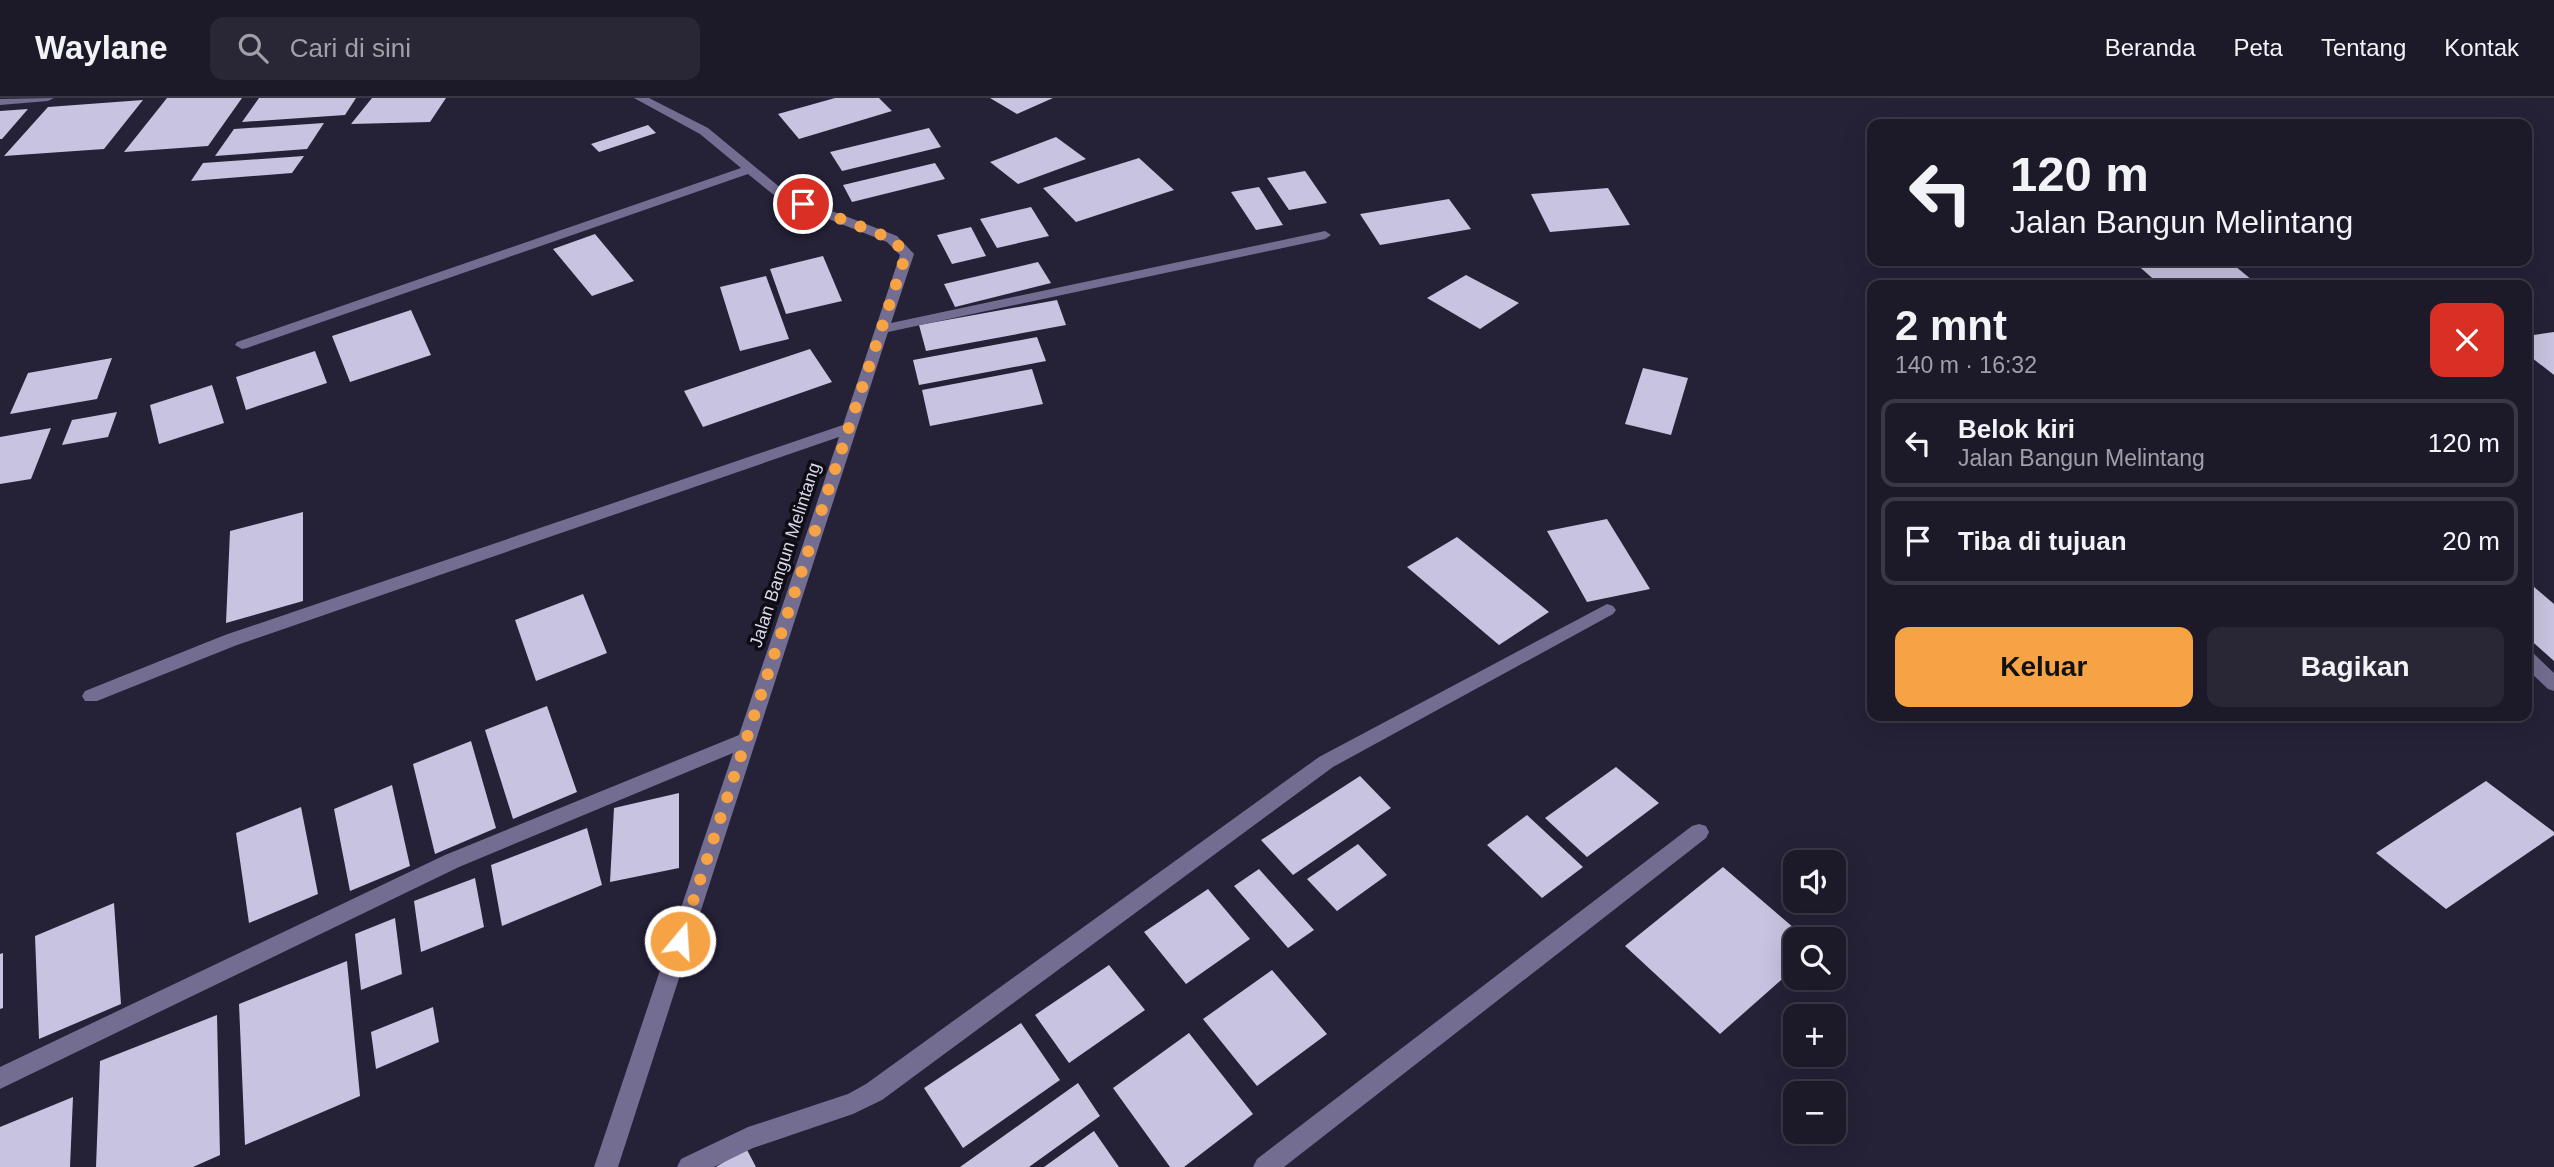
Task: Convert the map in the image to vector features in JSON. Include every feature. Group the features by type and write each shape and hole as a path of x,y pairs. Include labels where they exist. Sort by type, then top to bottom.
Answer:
{"street":[{"path":"0,103 48,98"},
{"name":"Jalan Bangun Melintang","path":"606,1167 906,254 892,239 785,197 704,131 640,98"},
{"path":"242,345 750,169"},
{"path":"883,329 1325,235"},
{"path":"90,696 232,640 850,428"},
{"path":"689,1167 748,1138 853,1103 874,1092 1326,762 1607,610"},
{"path":"2532,663 2554,684"},
{"path":"0,1078 452,861 746,740"},
{"path":"1265,1167 1699,832"}],"building":[{"path":"167,98 242,98 208,146 124,152"},
{"path":"259,98 356,98 345,115 242,122"},
{"path":"372,98 446,98 430,122 351,124"},
{"path":"835,98 879,98 892,111 799,139 778,114"},
{"path":"990,98 1053,98 1017,114"},
{"path":"143,100 104,149 4,156 48,107"},
{"path":"28,109 2,139 0,139 0,111"},
{"path":"324,123 307,149 215,156 234,129"},
{"path":"648,125 656,133 599,152 591,144"},
{"path":"929,128 941,147 842,171 830,152"},
{"path":"1056,137 1086,159 1018,184 990,162"},
{"path":"304,156 292,173 191,181 203,163"},
{"path":"1139,158 1174,190 1076,222 1043,188"},
{"path":"935,163 945,179 852,202 843,185"},
{"path":"1305,171 1327,203 1289,210 1267,178"},
{"path":"1259,187 1283,225 1256,230 1231,192"},
{"path":"1608,188 1630,225 1550,232 1531,194"},
{"path":"1449,199 1471,229 1380,245 1360,214"},
{"path":"1031,207 1049,236 997,248 980,219"},
{"path":"971,227 986,256 952,264 937,235"},
{"path":"595,234 634,281 592,296 553,249"},
{"path":"823,256 842,301 786,314 770,269"},
{"path":"1038,262 1051,283 955,307 944,284"},
{"path":"2139,266 2235,266 2252,280 2154,280"},
{"path":"1466,275 1519,303 1480,329 1427,298"},
{"path":"766,276 789,339 740,351 720,287"},
{"path":"1057,300 1066,325 926,351 919,325"},
{"path":"411,310 431,355 350,382 332,336"},
{"path":"2554,332 2554,375 2532,358 2532,335"},
{"path":"1037,337 1046,361 919,385 913,360"},
{"path":"810,349 832,382 703,427 684,391"},
{"path":"315,351 327,383 246,410 236,377"},
{"path":"112,358 97,399 10,414 28,373"},
{"path":"1643,368 1688,378 1671,435 1625,424"},
{"path":"1032,369 1043,404 930,426 922,390"},
{"path":"212,385 224,423 159,444 150,405"},
{"path":"117,412 108,437 62,445 72,420"},
{"path":"51,428 31,479 0,484 0,437"},
{"path":"303,512 303,601 226,623 230,531"},
{"path":"1607,519 1650,589 1587,602 1547,531"},
{"path":"1457,537 1549,612 1499,645 1407,567"},
{"path":"2532,585 2554,604 2554,661 2532,641"},
{"path":"583,594 607,653 536,681 515,620"},
{"path":"547,706 577,792 513,819 485,730"},
{"path":"471,741 496,828 435,854 413,764"},
{"path":"1616,767 1659,803 1587,857 1545,818"},
{"path":"1360,776 1391,808 1293,875 1261,840"},
{"path":"2486,781 2554,832 2554,835 2446,909 2376,853"},
{"path":"392,785 410,866 350,891 334,809"},
{"path":"679,793 679,868 610,882 614,808"},
{"path":"301,807 318,894 249,923 236,833"},
{"path":"1527,815 1583,867 1542,898 1487,845"},
{"path":"587,828 602,885 502,926 491,865"},
{"path":"1358,844 1387,875 1337,911 1307,879"},
{"path":"1723,867 1793,927 1783,927 1783,978 1720,1034 1625,946"},
{"path":"1259,869 1314,930 1288,948 1234,886"},
{"path":"475,878 484,927 421,952 414,901"},
{"path":"1208,889 1250,939 1186,984 1144,932"},
{"path":"114,903 121,1004 39,1039 35,936"},
{"path":"395,918 402,974 361,990 355,934"},
{"path":"3,953 3,1008 0,1009 0,954"},
{"path":"347,961 360,1096 245,1145 239,1004"},
{"path":"1109,965 1145,1010 1069,1063 1035,1015"},
{"path":"1272,970 1327,1034 1257,1086 1203,1019"},
{"path":"433,1007 439,1042 376,1069 371,1032"},
{"path":"217,1015 220,1155 193,1167 96,1167 100,1061"},
{"path":"1021,1023 1060,1080 963,1148 924,1088"},
{"path":"1189,1033 1253,1114 1184,1167 1170,1167 1113,1088"},
{"path":"1078,1083 1100,1116 1029,1167 960,1167"},
{"path":"73,1097 70,1167 0,1167 0,1127"},
{"path":"1094,1131 1119,1167 1044,1167"},
{"path":"746,1148 756,1167 716,1167"}],"route":[{"path":"680,941 906,254 892,239 803,204"}]}
